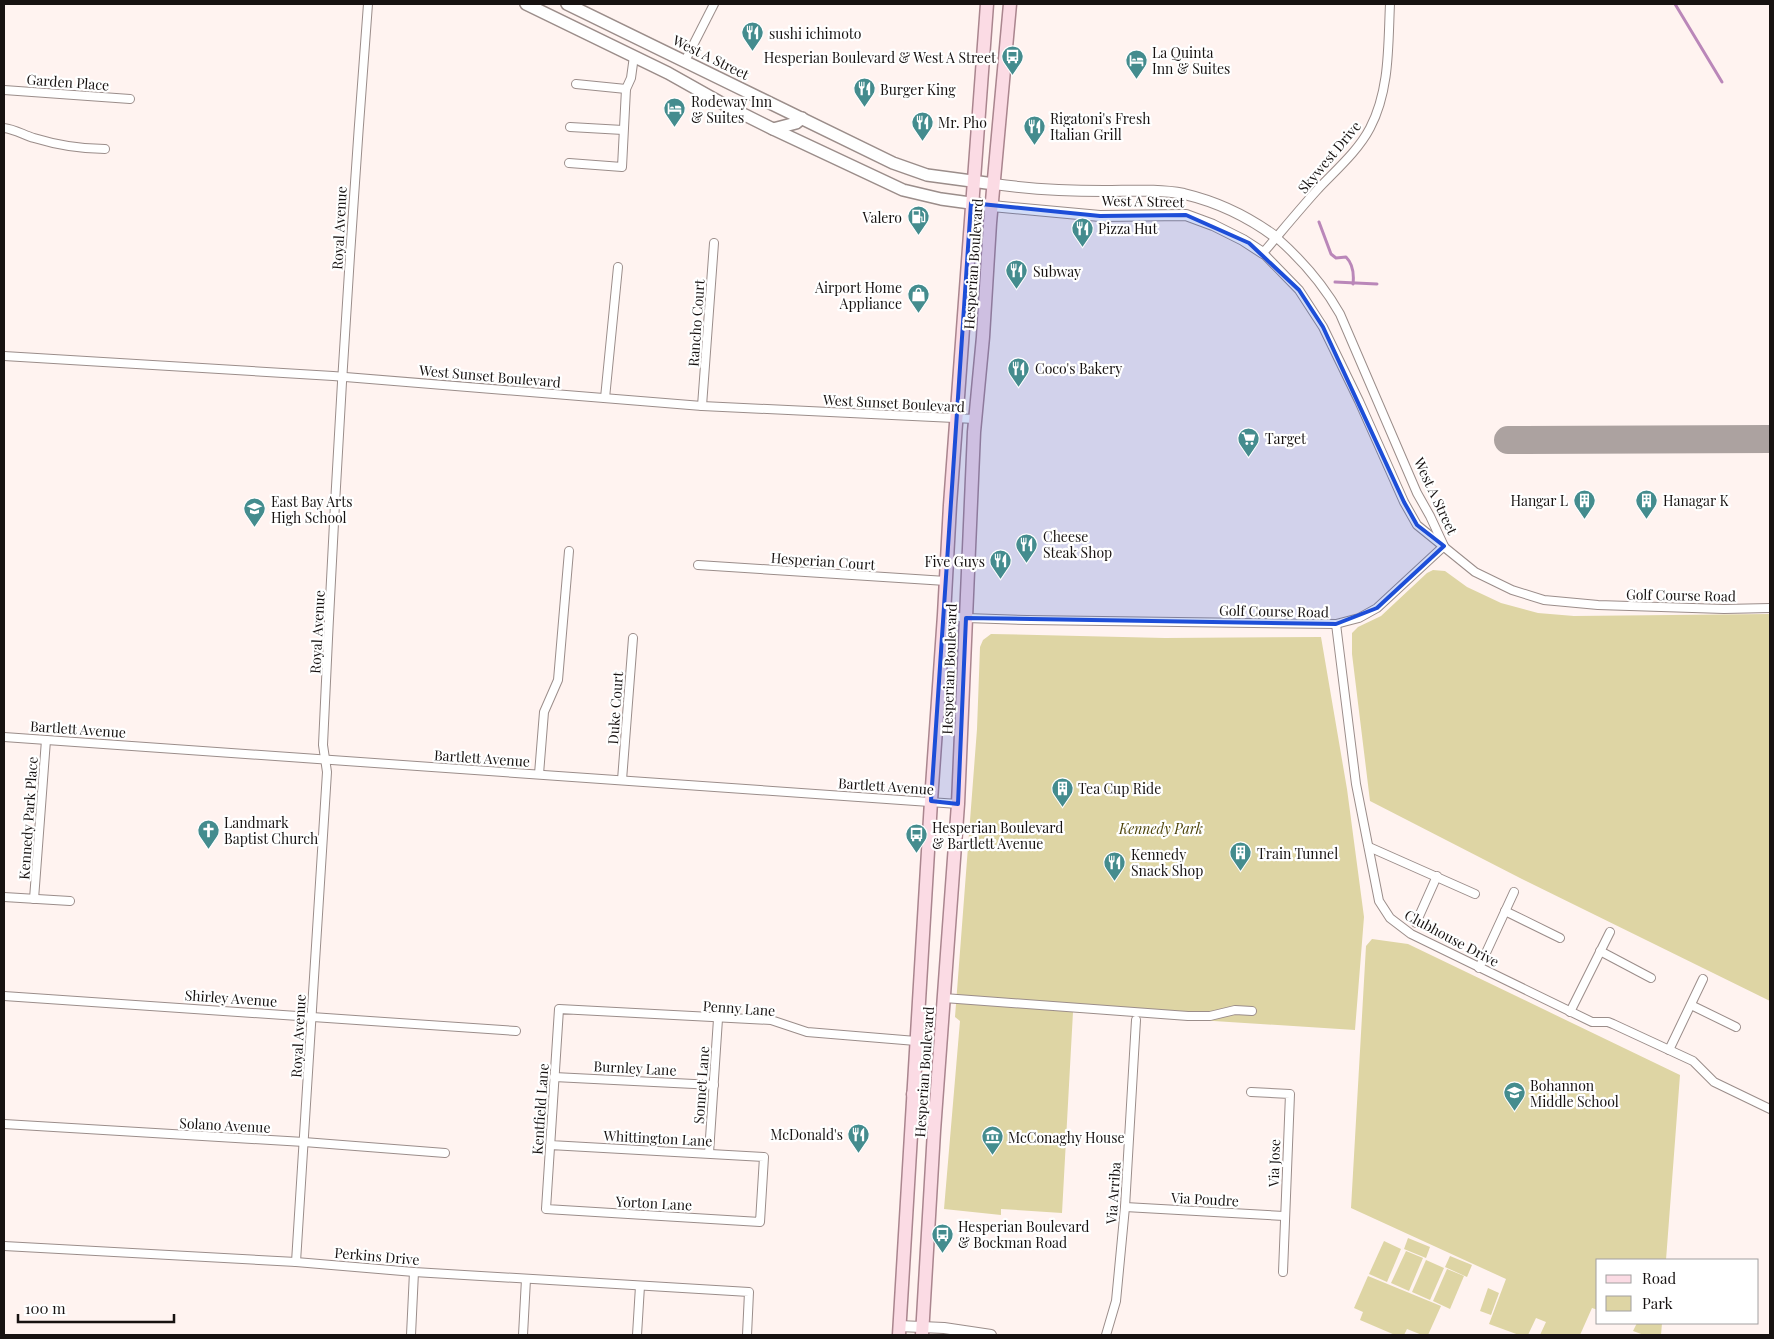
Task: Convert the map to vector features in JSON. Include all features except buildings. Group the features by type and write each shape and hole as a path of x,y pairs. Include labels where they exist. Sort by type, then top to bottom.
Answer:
{"main road":[{"name":"West A Street","path":"526,4 668,73 725,105 903,190 934,198 992,206"},
{"name":"West A Street","path":"567,4 588,8 685,61 893,163 927,175 994,184"},
{"name":"Hesperian Boulevard","path":"899,1331 956,418 986,4"},
{"name":"Hesperian Boulevard","path":"923,1331 934,1131 958,804 970,493 1010,4"},
{"path":"668,73 685,61"},
{"path":"774,129 796,123 802,118"},
{"path":"913,1094 929,1109 934,1131"}],"street":[{"name":"Royal Avenue","path":"296,1262 327,772 324,745 326,683 343,377 357,138 368,4"},
{"path":"685,61 714,4"},
{"name":"Skywest Drive","path":"1263,253 1353,151 1371,127 1379,106 1387,70 1390,4"},
{"path":"569,162 622,166 626,89 631,78 634,56"},
{"path":"576,84 626,89"},
{"name":"Garden Place","path":"4,90 130,99"},
{"path":"570,127 624,130"},
{"path":"4,128 33,138 70,146 87,149 105,149"},
{"name":"West A Street","path":"994,184 1092,191 1143,190 1184,194 1232,210 1256,222 1277,238 1313,273 1340,314 1417,494 1444,546"},
{"name":"West A Street","path":"992,206 1100,216 1186,215 1206,222 1243,240 1263,253 1299,290 1323,327 1359,401 1404,502 1417,524 1444,546"},
{"name":"Rancho Court","path":"702,406 714,243"},
{"path":"605,398 618,267"},
{"name":"West Sunset Boulevard","path":"4,356 343,377 702,406 975,419"},
{"name":"Golf Course Road","path":"944,615 966,618 1336,624 1359,618 1377,608 1444,546 1475,572 1512,590 1544,600 1608,606 1724,609 1770,608"},
{"path":"538,774 544,712 558,680 569,551"},
{"name":"Hesperian Court","path":"698,565 946,581"},
{"name":"Clubhouse Drive","path":"1336,624 1356,784 1379,900 1390,918 1411,934 1570,1012 1592,1022 1613,1024 1693,1061 1714,1082 1770,1109"},
{"name":"Duke Court","path":"622,780 633,638"},
{"name":"Bartlett Avenue","path":"4,737 958,804"},
{"name":"Kennedy Park Place","path":"34,899 46,740"},
{"path":"1369,847 1475,894"},
{"path":"1416,922 1437,876"},
{"path":"1479,968 1514,892"},
{"name":"Kennedy Park Place","path":"4,897 70,901"},
{"path":"1505,911 1560,938"},
{"path":"1570,1012 1610,932"},
{"path":"1600,951 1651,978"},
{"path":"1669,1050 1703,979"},
{"name":"Shirley Avenue","path":"4,996 516,1031"},
{"path":"944,998 1188,1016 1210,1016 1235,1010 1252,1011"},
{"path":"1691,1005 1736,1027"},
{"name":"Penny Lane","path":"559,1010 771,1020 807,1032 916,1041"},
{"name":"Kentfield Lane","path":"546,1209 559,1010"},
{"name":"Sonnet Lane","path":"709,1153 718,1018"},
{"name":"Via Arriba","path":"1106,1335 1116,1301 1125,1207 1136,1020"},
{"name":"Burnley Lane","path":"554,1077 714,1085"},
{"name":"Via Jose","path":"1251,1092 1290,1094 1283,1272"},
{"name":"Solano Avenue","path":"4,1124 304,1142 445,1154"},
{"name":"Whittington Lane","path":"550,1145 764,1156 760,1222"},
{"name":"Via Poudre","path":"1125,1207 1284,1216"},
{"name":"Yorton Lane","path":"546,1209 760,1222"},
{"name":"Perkins Drive","path":"4,1246 296,1262 414,1272 749,1292 747,1335"},
{"path":"411,1335 414,1272"},
{"path":"523,1335 526,1279"},
{"path":"637,1335 640,1286"},
{"path":"899,1331 923,1331 944,1328 991,1335"}],"highlighted area":[{"path":"971,203 1100,216 1186,215 1249,243 1299,290 1323,327 1404,502 1417,525 1444,546 1377,608 1336,624 966,618 958,804 931,801"}],"green space":[{"path":"1433,570 1445,571 1467,587 1501,603 1538,613 1574,616 1770,614 1770,1001 1520,878 1370,801 1352,654 1352,633 1358,627 1381,616 1427,573"},
{"name":"Kennedy Park","path":"991,634 1165,638 1321,637 1347,789 1364,917 1355,1030 1073,1012 1062,1213 1001,1209 1001,1215 944,1209 960,1021 955,1017 977,729 980,647 983,640"},
{"name":"Bohannon Middle School","path":"1372,939 1408,944 1680,1075 1666,1259 1596,1259 1596,1309 1592,1308 1580,1335 1540,1335 1546,1322 1536,1318 1528,1335 1519,1335 1489,1324 1506,1279 1351,1208 1366,946"},
{"path":"1408,1238 1430,1247 1426,1258 1404,1249"},
{"path":"1384,1241 1401,1249 1387,1282 1369,1274"},
{"path":"1406,1251 1423,1258 1409,1291 1391,1283"},
{"path":"1450,1256 1472,1265 1467,1277 1445,1267"},
{"path":"1426,1260 1444,1268 1430,1300 1412,1292"},
{"path":"1447,1269 1464,1276 1450,1309 1433,1301"},
{"path":"1368,1276 1441,1306 1428,1335 1422,1335 1407,1329 1404,1335 1395,1335 1360,1320 1363,1312 1354,1308"},
{"path":"1488,1288 1499,1293 1491,1315 1480,1311"},
{"path":"1636,1324 1662,1324 1661,1335 1644,1335 1633,1331"}],"waterway":[{"path":"1675,4 1722,82"},
{"path":"1319,222 1331,254 1336,258 1346,257 1352,266 1353,284"},
{"path":"1335,282 1377,284"}],"taxiway":[{"path":"1508,440 1770,439"}],"place":[{"name":"sushi ichimoto","path":"753,52"},
{"name":"Hesperian Boulevard & West A Street","path":"1012,76"},
{"name":"La Quinta Inn & Suites","path":"1136,79"},
{"name":"Burger King","path":"864,108"},
{"name":"Rodeway Inn & Suites","path":"675,128"},
{"name":"Mr. Pho","path":"922,141"},
{"name":"Rigatoni's Fresh Italian Grill","path":"1034,145"},
{"name":"Valero","path":"918,236"},
{"name":"Pizza Hut","path":"1082,247"},
{"name":"Subway","path":"1017,290"},
{"name":"Airport Home Appliance","path":"918,314"},
{"name":"Coco's Bakery","path":"1019,387"},
{"name":"Target","path":"1249,457"},
{"name":"Hangar L","path":"1584,519"},
{"name":"Hanagar K","path":"1647,519"},
{"name":"East Bay Arts High School","path":"255,528"},
{"name":"Cheese Steak Shop","path":"1027,563"},
{"name":"Five Guys","path":"1001,580"},
{"name":"Tea Cup Ride","path":"1062,807"},
{"name":"Landmark Baptist Church","path":"208,849"},
{"name":"Hesperian Boulevard & Bartlett Avenue","path":"916,854"},
{"name":"Train Tunnel","path":"1241,872"},
{"name":"Kennedy Snack Shop","path":"1115,881"},
{"name":"Bohannon Middle School","path":"1514,1112"},
{"name":"McDonald's","path":"859,1153"},
{"name":"McConaghy House","path":"992,1156"},
{"name":"Hesperian Boulevard & Bockman Road","path":"942,1253"}]}
